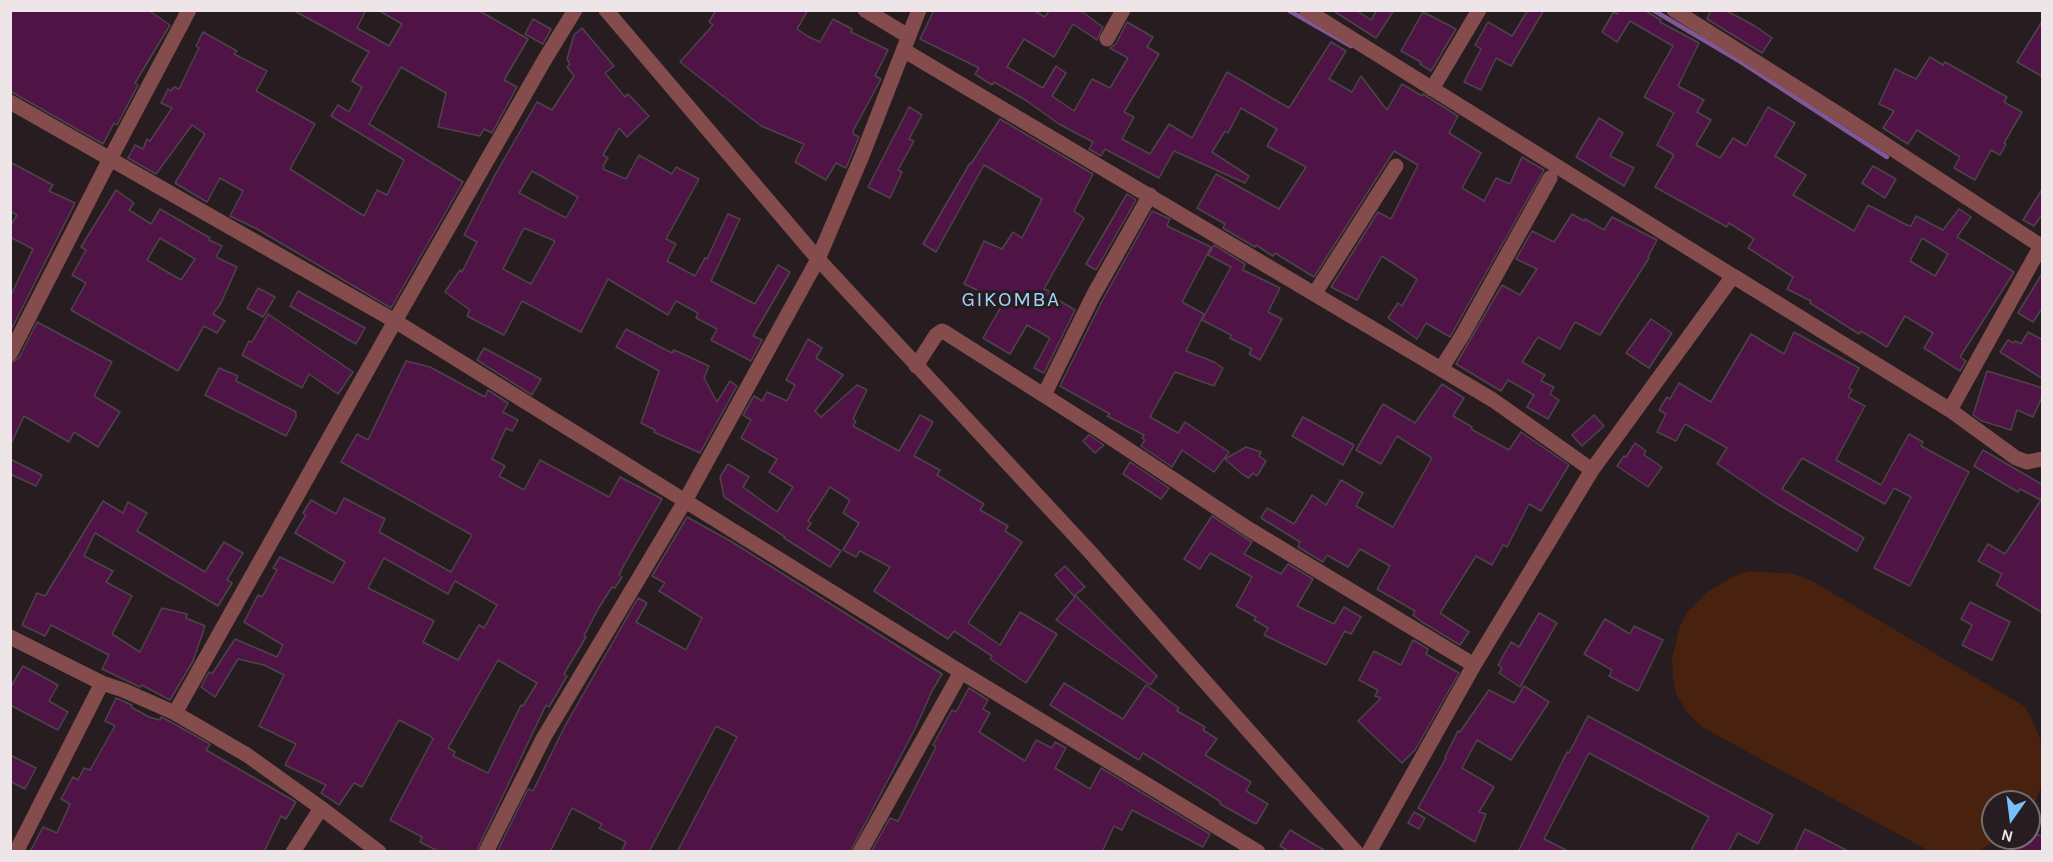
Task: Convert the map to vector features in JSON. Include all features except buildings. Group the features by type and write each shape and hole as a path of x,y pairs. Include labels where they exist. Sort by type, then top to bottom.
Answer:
{"street":[{"path":"10,354 189,10"},
{"path":"175,713 395,321 575,10"},
{"path":"606,10 818,259 1090,553 1356,852"},
{"path":"865,10 907,43 1150,195 1493,400 1592,470"},
{"path":"486,852 544,736 685,501 818,259 919,10"},
{"path":"1107,39 1123,10"},
{"path":"1306,10 1950,410 2016,458 2027,462 2043,459"},
{"path":"1432,89 1479,10"},
{"path":"1680,12 2042,245 1950,410"},
{"path":"10,102 395,321 962,672 1258,852"},
{"path":"1315,293 1396,166"},
{"path":"1441,369 1550,178"},
{"path":"1044,395 1093,296 1150,195"},
{"path":"1369,852 1474,665 1592,470 1733,276"},
{"path":"916,366 936,335 942,332 1044,395 1247,528 1474,665"},
{"path":"10,637 102,683 175,713 247,755 379,852"},
{"path":"860,852 962,672"},
{"path":"16,852 102,683"},
{"path":"293,852 321,808"}],"shaded area":[{"path":"1749,571 1794,574 1812,581 2024,706 2034,723 2042,745 2040,790 1981,790 1981,850 1929,851 1702,727 1687,712 1677,696 1672,659 1680,626 1688,611 1709,591 1736,575"}],"waterway":[{"path":"1288,10 1351,46"},
{"path":"1653,10 1741,62 1887,157"}],"district":[{"name":"GIKOMBA","path":"1011,300"}]}
